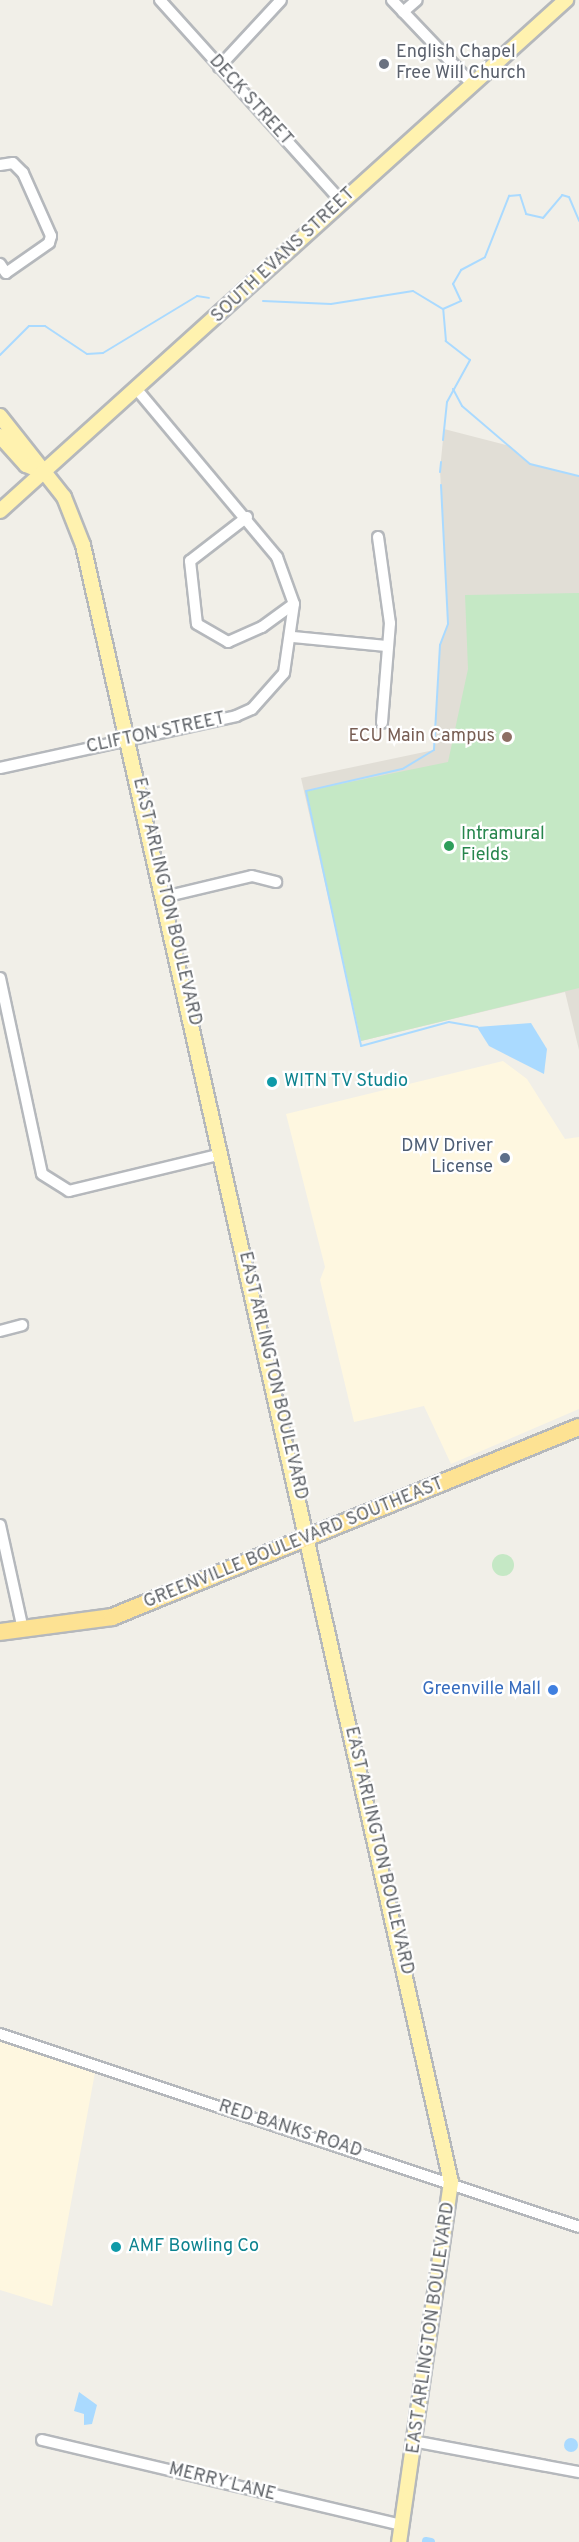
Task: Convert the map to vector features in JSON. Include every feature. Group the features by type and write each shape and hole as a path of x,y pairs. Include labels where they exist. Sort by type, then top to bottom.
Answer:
{"highway":[{"name":"GREENVILLE BOULEVARD SOUTHEAST","path":"0,1632 112,1617 309,1540 579,1427"}],"main road":[{"name":"SOUTH EVANS STREET","path":"0,511 138,391 342,202 566,0"},
{"name":"EAST ARLINGTON BOULEVARD","path":"0,416 64,498 82,545 130,739 451,2182 418,2442 399,2542"},
{"path":"0,436 26,465 43,472"}],"street":[{"name":"DECK STREET","path":"160,0 342,202"},
{"path":"219,67 281,0"},
{"path":"392,0 472,84"},
{"path":"403,12 417,0"},
{"path":"0,165 13,163 23,173 51,236 49,243 6,273 0,264"},
{"name":"CLIFTON STREET","path":"0,768 215,723 252,709 284,673 293,636 294,604 277,557 247,517 138,391"},
{"path":"247,517 189,561 197,624 228,642 262,627 294,604"},
{"path":"378,537 390,623 382,723"},
{"path":"293,636 387,646"},
{"path":"164,897 252,876 276,882"},
{"path":"0,978 42,1174 69,1191 222,1154"},
{"path":"0,1331 22,1325"},
{"path":"0,1525 23,1630"},
{"name":"RED BANKS ROAD","path":"0,2034 451,2182 579,2227"},
{"name":"MERRY LANE","path":"42,2440 402,2525"},
{"path":"418,2442 579,2472"}],"shaded area":[{"name":"Intramural Fields","path":"444,429 510,446 530,464 579,476 579,1050 565,992 361,1041 301,778 434,750 440,645 448,624 440,470"},
{"path":"503,1061 527,1079 565,1139 579,1137 579,1409 451,1464 424,1406 354,1422 320,1280 325,1267 286,1114"},
{"path":"0,2034 96,2067 52,2306 0,2290"}],"green space":[{"name":"Intramural Fields","path":"579,593 579,988 361,1041 306,791 448,762 468,669 465,595"},
{"path":"503,1554 513,1561 514,1565 507,1575 503,1576 493,1569 492,1565 499,1555"}],"water":[{"path":"531,1023 547,1049 544,1074 489,1046 477,1027"},
{"path":"79,2392 97,2405 92,2424 84,2425 84,2414 74,2411"},
{"path":"571,2438 576,2440 578,2445 576,2450 571,2452 566,2450 564,2445 566,2440"}],"waterway":[{"path":"263,301 331,304 413,291 443,309 461,301 453,284 461,270 485,257 509,196 520,195 526,214 543,218 562,195 569,197 579,221"},
{"path":"0,355 29,326 45,326 87,354 103,353 197,296 209,298"},
{"path":"443,309 446,341 470,360 447,402 443,440"},
{"path":"453,389 462,406 530,464 579,476"},
{"path":"440,472 441,462"},
{"path":"441,485 448,624 440,645 434,750 402,769 306,791 361,1046 449,1022 478,1027"},
{"path":"426,2541 431,2542"}],"place":[{"name":"English Chapel Free Will Church","path":"384,64"},
{"name":"ECU Main Campus","path":"507,737"},
{"name":"Intramural Fields","path":"449,846"},
{"name":"WITN TV Studio","path":"272,1082"},
{"name":"DMV Driver License","path":"505,1158"},
{"name":"Greenville Mall","path":"553,1690"},
{"name":"AMF Bowling Co","path":"116,2247"}]}
